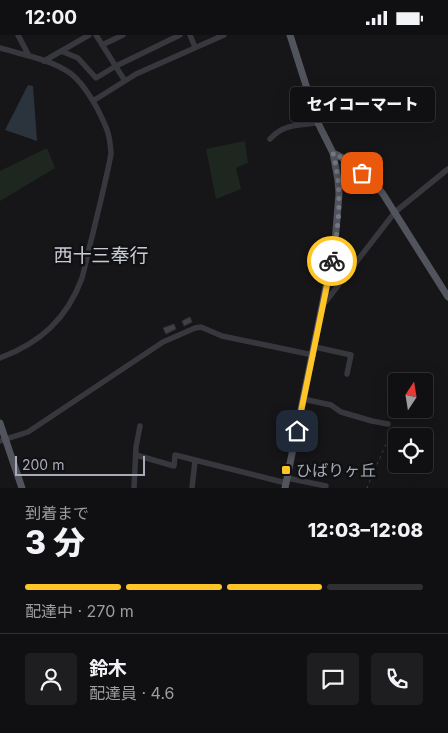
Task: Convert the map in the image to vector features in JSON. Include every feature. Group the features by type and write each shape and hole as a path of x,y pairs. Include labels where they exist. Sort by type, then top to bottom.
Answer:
{"main road":[{"path":"286,483 336,243 339,207 338,180 333,153 318,123 290,35"},
{"path":"333,153 346,160 377,186 448,297"},
{"path":"0,423 3,440 22,488"}],"street":[{"path":"18,35 29,56"},
{"path":"44,61 89,35"},
{"path":"96,35 125,81"},
{"path":"102,45 123,35"},
{"path":"61,51 78,58 96,78 116,66 180,35"},
{"path":"190,35 195,47"},
{"path":"93,101 136,74 224,35"},
{"path":"0,48 44,61 70,74 93,101 107,128 111,154 82,275 71,302 63,314 38,339 17,352 0,358"},
{"path":"270,139 275,133 285,127 318,123"},
{"path":"323,305 395,212 448,169"},
{"path":"3,440 28,432 163,342 195,328 201,327 227,337 313,355"},
{"path":"315,347 352,355 347,374"},
{"path":"303,399 332,405 341,412 388,424"},
{"path":"134,488 136,447 140,426"},
{"path":"136,455 174,466 175,455 286,483 326,486"},
{"path":"192,488 195,461"}],"path":[{"path":"368,488 394,426 388,424"}],"shaded area":[{"path":"28,85 33,86 37,141 5,130"},
{"path":"245,141 248,163 236,168 241,189 216,199 206,149"},
{"path":"47,148 55,168 0,201 0,171"},
{"path":"342,163 365,178 342,192 338,165"}],"building":[{"path":"357,175 360,180 349,187 346,181"},
{"path":"190,317 192,322 184,326 182,321"},
{"path":"174,324 176,329 166,334 163,328"}],"way so far":[{"path":"332,261 336,243 339,207 338,180 333,153 346,160 362,173"}],"place":[{"name":"セイコーマート","path":"362,173"},
{"name":"ひばりヶ丘","path":"286,470"}],"district":[{"name":"西十三奉行","path":"101,255"}],"route":[{"path":"297,431 332,261"}]}
